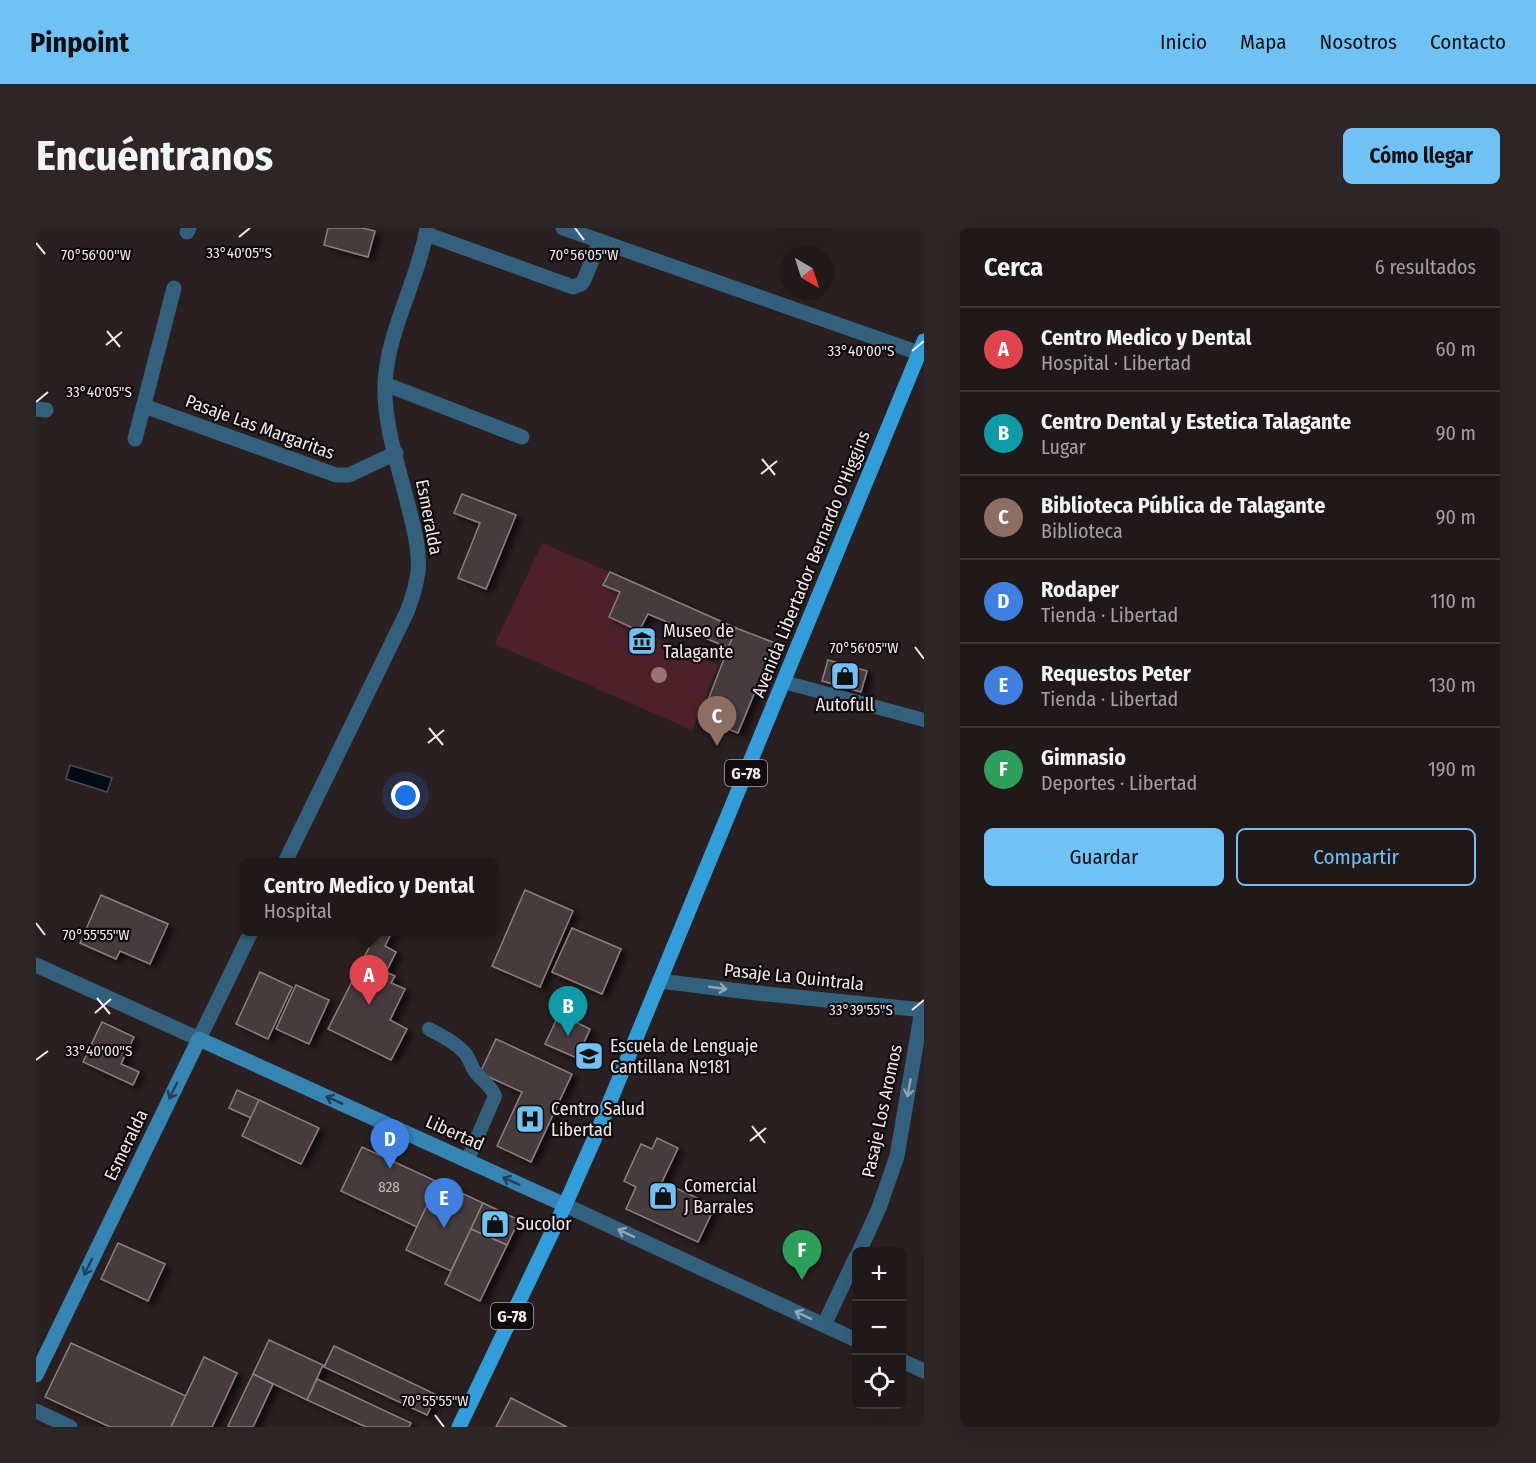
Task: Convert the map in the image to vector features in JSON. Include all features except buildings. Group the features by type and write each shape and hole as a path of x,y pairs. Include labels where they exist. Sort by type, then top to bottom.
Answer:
{"main road":[{"name":"Avenida Libertador Bernardo O'Higgins","path":"459,1427 565,1205 922,347"},
{"name":"Libertad","path":"199,1039 565,1205"},
{"name":"Esmeralda","path":"36,1375 199,1039"}],"street":[{"path":"563,228 922,347"},
{"path":"426,231 573,287 584,280 600,241"},
{"name":"Esmeralda","path":"287,858 407,612 416,588 417,549 386,411 385,384 391,346 426,231"},
{"path":"135,439 174,288"},
{"path":"385,384 522,437"},
{"name":"Pasaje Las Margaritas","path":"144,406 336,475 349,475 396,453"},
{"name":"Esmeralda","path":"199,1039 249,936"},
{"name":"Libertad","path":"36,964 199,1039"},
{"name":"Pasaje La Quintrala","path":"660,981 923,1010"},
{"name":"Pasaje Los Aromos","path":"861,1247 879,1208 897,1156 923,1010"},
{"name":"Libertad","path":"565,1205 852,1338"},
{"path":"824,1325 852,1266"},
{"path":"906,1363 924,1371"},
{"path":"36,1411 70,1427"}],"lane":[{"path":"784,682 924,720"},
{"path":"429,1029 454,1042 466,1055 482,1081 492,1087 495,1096 467,1161"}],"shaded area":[{"path":"542,543 610,572 603,585 620,592 609,618 718,665 692,730 495,644"},
{"path":"70,765 112,778 107,792 66,779"}],"place":[{"name":"Museo de Talagante","path":"642,641"},
{"name":"Autofull","path":"845,676"},
{"name":"Biblioteca Pública de Talagante","path":"717,746"},
{"name":"Centro Medico y Dental","path":"369,1005"},
{"name":"Centro Dental y Estetica Talagante","path":"568,1036"},
{"name":"Escuela de Lenguaje Cantillana Nº181","path":"589,1056"},
{"name":"Centro Salud Libertad","path":"530,1119"},
{"name":"Rodaper","path":"390,1169"},
{"name":"Comercial J Barrales","path":"663,1196"},
{"name":"Sucolor","path":"495,1224"},
{"name":"Requestos Peter","path":"444,1228"},
{"name":"Gimnasio","path":"802,1280"}]}
